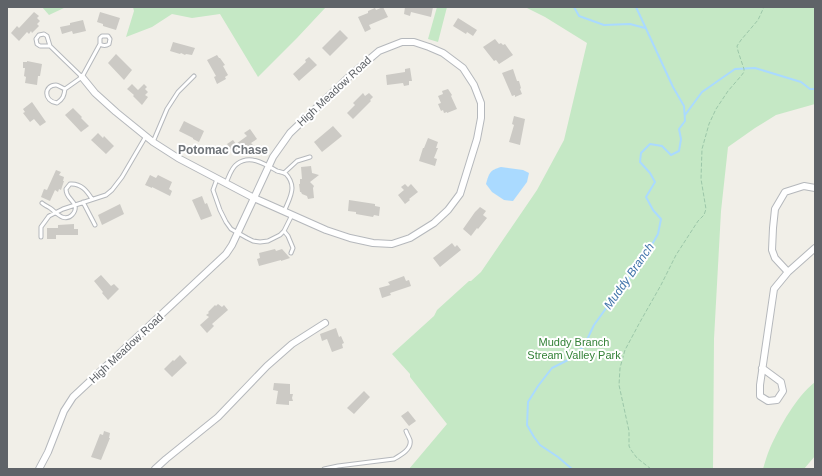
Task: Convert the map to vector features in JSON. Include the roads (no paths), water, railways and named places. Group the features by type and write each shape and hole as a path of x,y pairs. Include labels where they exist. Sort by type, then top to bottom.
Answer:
{"street":[{"name":"High Meadow Road","path":"39,469 48,452 64,411 73,397 226,254 238,233 254,198 269,166 273,157 290,133 352,74 379,51 402,42 414,42 443,54 463,68 474,85 481,103 481,118 477,139 460,194 448,210 434,223 410,238 392,244 373,243 350,238 326,230 254,198"},
{"path":"82,77 95,93 153,142 178,158 254,198"},
{"path":"788,272 775,258 772,250 775,209 785,192 804,186 815,188"},
{"path":"762,368 781,382 783,391 777,400 768,401 760,396 762,368 774,289 788,272 815,248"},
{"path":"155,469 218,417 267,366 292,344 325,323"}],"lane":[{"path":"50,46 40,46 37,44 36,39 39,35 44,34 48,36 50,46 82,77"},
{"path":"64,89 82,77 100,44"},
{"path":"153,142 167,109 178,92 194,76"},
{"path":"56,85 64,89 64,96 62,100 57,103 52,102 47,98 46,93 50,87 56,85"},
{"path":"41,238 41,227 49,216 83,202 106,195 118,183 146,136"},
{"path":"284,173 297,161 310,157"},
{"path":"226,183 233,168 241,162 253,160 260,161 279,172 284,173 288,176 292,188 291,197 284,212"},
{"path":"218,178 213,190 220,210 231,229 253,241 268,241 280,235 284,231 292,215"},
{"path":"42,203 62,217 66,218 73,214 75,209 75,205 67,196 66,192 70,184 78,184 83,187 92,199"},
{"path":"83,202 95,225"},
{"path":"284,231 294,248 291,254"},
{"path":"324,469 394,459 407,450 410,444 406,431"}],"water":[{"path":"501,167 523,170 529,173 527,182 513,201 504,200 492,192 486,184 490,172"}],"waterway":[{"path":"574,7 579,16 604,25 630,24 645,28"},
{"name":"Muddy Branch","path":"572,469 540,445 534,437 527,425 528,402 552,368 570,359 584,346 594,325 646,255 658,234 661,219 653,210 646,197 655,182 650,173 640,162 641,153 650,144 662,146 671,155 679,151 681,139 679,129 685,121 684,106 673,87 636,7"},
{"path":"685,115 702,92 735,69 755,68 801,82 810,89 815,89"}],"district":[{"name":"Potomac Chase","path":"223,150"}],"park label":[{"name":"Muddy Branch Stream Valley Park","path":"574,348"}]}
